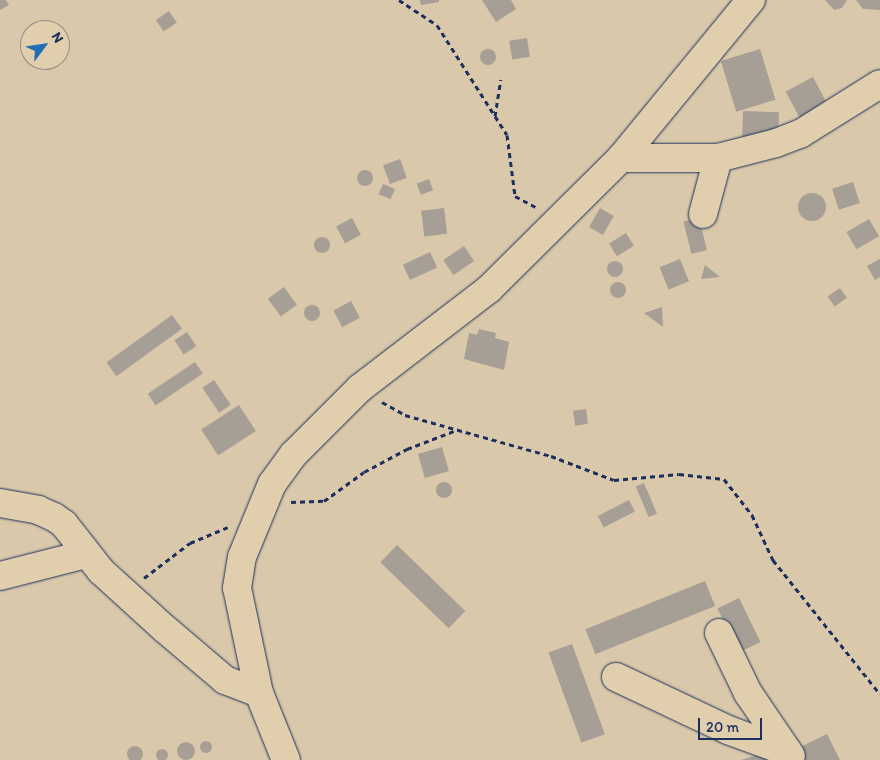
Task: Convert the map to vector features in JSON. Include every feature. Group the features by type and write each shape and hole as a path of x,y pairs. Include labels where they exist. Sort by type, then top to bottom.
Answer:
{"street":[{"path":"286,760 259,693 237,588 242,556 272,484 294,454 360,388 489,289 621,158 751,0"},
{"path":"621,158 718,158 800,134 880,84"},
{"path":"703,214 718,158"},
{"path":"0,504 38,510 64,524 86,554 129,597 225,680 259,693"},
{"path":"0,576 86,554"},
{"path":"719,633 748,693 790,756"},
{"path":"616,677 728,730 790,756"}],"path":[{"path":"399,0 437,25 507,135 515,196 558,219"},
{"path":"495,117 501,79"},
{"path":"360,388 404,415 551,456 614,480 679,474 724,479 752,515 772,560 806,598 880,694"}],"building":[{"path":"0,0 6,0 9,5 0,10"},
{"path":"420,0 439,0 439,2 421,5"},
{"path":"482,0 511,0 516,9 496,22"},
{"path":"825,0 847,0 842,8 834,10"},
{"path":"856,0 880,0 880,10 863,9"},
{"path":"169,11 177,23 164,32 156,20"},
{"path":"527,38 530,57 512,60 509,41"},
{"path":"485,49 491,49 496,54 494,63 485,65 480,60 480,54"},
{"path":"760,49 775,100 736,112 721,61"},
{"path":"813,77 831,111 803,125 786,92"},
{"path":"743,111 779,112 778,140 742,139"},
{"path":"400,159 407,178 390,184 383,165"},
{"path":"362,170 368,170 373,175 371,184 362,186 357,181 357,175"},
{"path":"429,179 433,190 421,195 417,183"},
{"path":"853,182 860,203 839,210 832,189"},
{"path":"383,184 395,189 391,199 379,194"},
{"path":"812,193 822,197 826,207 822,217 812,221 802,217 798,207 802,197"},
{"path":"444,208 447,234 424,237 421,211"},
{"path":"600,208 614,216 603,235 589,227"},
{"path":"352,218 361,235 345,243 336,226"},
{"path":"699,218 707,250 691,254 683,222"},
{"path":"869,219 879,236 856,249 846,232"},
{"path":"626,233 634,246 617,256 609,244"},
{"path":"319,237 325,237 330,242 328,251 319,253 314,248 314,242"},
{"path":"464,246 474,261 453,275 443,260"},
{"path":"430,252 437,267 410,280 403,265"},
{"path":"680,259 689,281 669,289 660,267"},
{"path":"880,259 880,277 875,280 867,266"},
{"path":"612,261 618,261 623,266 621,275 612,277 607,272 607,266"},
{"path":"705,265 720,277 701,279"},
{"path":"615,282 621,282 626,287 624,296 615,298 610,293 610,287"},
{"path":"284,287 297,305 281,317 268,299"},
{"path":"840,288 847,298 835,306 828,297"},
{"path":"351,301 360,318 342,327 333,310"},
{"path":"309,305 315,305 320,310 318,319 309,321 304,316 304,310"},
{"path":"662,307 663,327 644,313"},
{"path":"172,315 182,329 116,376 106,363"},
{"path":"479,329 496,333 495,338 509,342 504,370 464,359 469,333 477,335"},
{"path":"187,332 196,346 184,354 174,340"},
{"path":"195,362 203,374 156,405 148,394"},
{"path":"214,380 231,405 219,413 202,388"},
{"path":"239,405 256,431 218,456 201,430"},
{"path":"586,409 588,424 575,426 573,411"},
{"path":"442,447 449,471 425,478 418,454"},
{"path":"441,482 447,482 452,487 450,496 441,498 436,493 436,487"},
{"path":"644,483 657,513 649,517 636,487"},
{"path":"629,500 635,512 604,527 598,516"},
{"path":"397,545 465,611 449,628 380,562"},
{"path":"705,581 715,606 596,654 585,629"},
{"path":"739,598 760,642 739,653 717,609"},
{"path":"572,644 605,734 581,743 549,653"},
{"path":"827,734 840,760 796,760 792,751"},
{"path":"204,741 208,741 212,747 208,753 204,753 200,749 200,745"},
{"path":"182,742 190,742 195,747 193,758 182,760 177,755 177,747"},
{"path":"135,746 143,754 135,762 127,754"},
{"path":"164,749 167,750 167,760 160,761 157,760 156,753 157,750"},
{"path":"776,749 780,760 741,760"}]}
